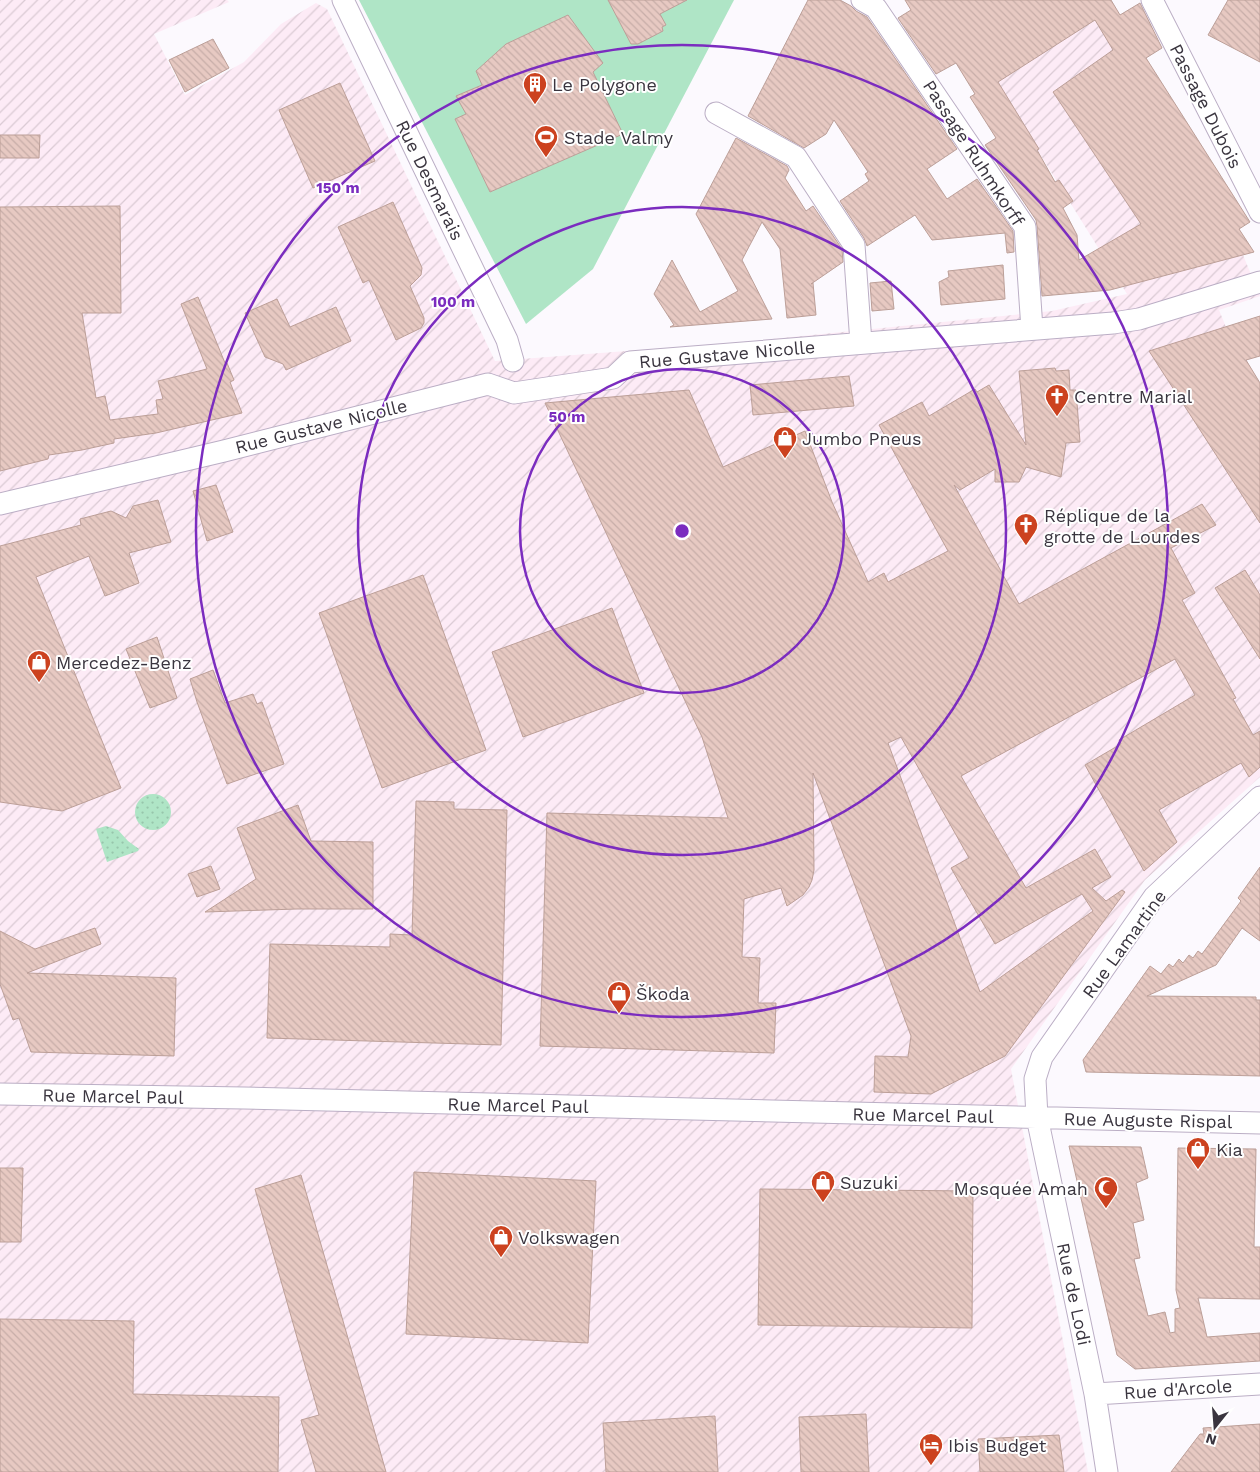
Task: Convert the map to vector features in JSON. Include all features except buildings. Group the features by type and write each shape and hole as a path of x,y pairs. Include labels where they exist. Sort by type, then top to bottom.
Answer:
{"street":[{"name":"Rue Desmarais","path":"343,0 507,340 513,361"},
{"name":"Passage Ruhmkorff","path":"862,0 876,8 1025,227 1032,329"},
{"name":"Passage Dubois","path":"1152,0 1260,212"},
{"path":"716,113 796,157 854,245 861,343"},
{"name":"Rue Gustave Nicolle","path":"0,504 480,386 514,392 614,378 630,362 1113,323 1139,319 1260,282"},
{"name":"Rue Lamartine","path":"1037,1117 1035,1079 1042,1057 1154,897 1260,797"},
{"name":"Rue Marcel Paul","path":"0,1094 1037,1117"},
{"name":"Rue Auguste Rispal","path":"1037,1117 1260,1123"},
{"name":"Rue de Lodi","path":"1037,1117 1095,1394 1107,1472"},
{"name":"Rue d'Arcole","path":"1095,1394 1260,1384"}],"shaded area":[{"path":"0,0 227,0 229,2 154,34 185,95 244,62 281,24 316,3 327,9 495,361 733,343 1052,311 1127,294 944,0 1082,0 1243,255 1260,296 1219,310 1226,327 1260,383 1260,777 1145,880 1011,1069 1088,1472 0,1472"}],"green space":[{"name":"Stade Valmy","path":"359,0 734,0 593,269 526,324"},
{"path":"153,794 160,795 166,799 170,805 170,819 166,825 160,829 153,830 146,829 140,825 136,819 135,812 136,805 140,799 146,795"},
{"path":"106,826 118,830 139,849 138,851 107,862 96,829"}],"place":[{"name":"Le Polygone","path":"535,105"},
{"name":"Stade Valmy","path":"546,158"},
{"name":"Centre Marial","path":"1057,417"},
{"name":"Jumbo Pneus","path":"785,459"},
{"name":"Réplique de la grotte de Lourdes","path":"1026,546"},
{"name":"Mercedez-Benz","path":"39,683"},
{"name":"Škoda","path":"619,1014"},
{"name":"Kia","path":"1198,1170"},
{"name":"Suzuki","path":"823,1203"},
{"name":"Mosquée Amah","path":"1106,1209"},
{"name":"Volkswagen","path":"501,1258"},
{"name":"Ibis Budget","path":"931,1466"}]}
